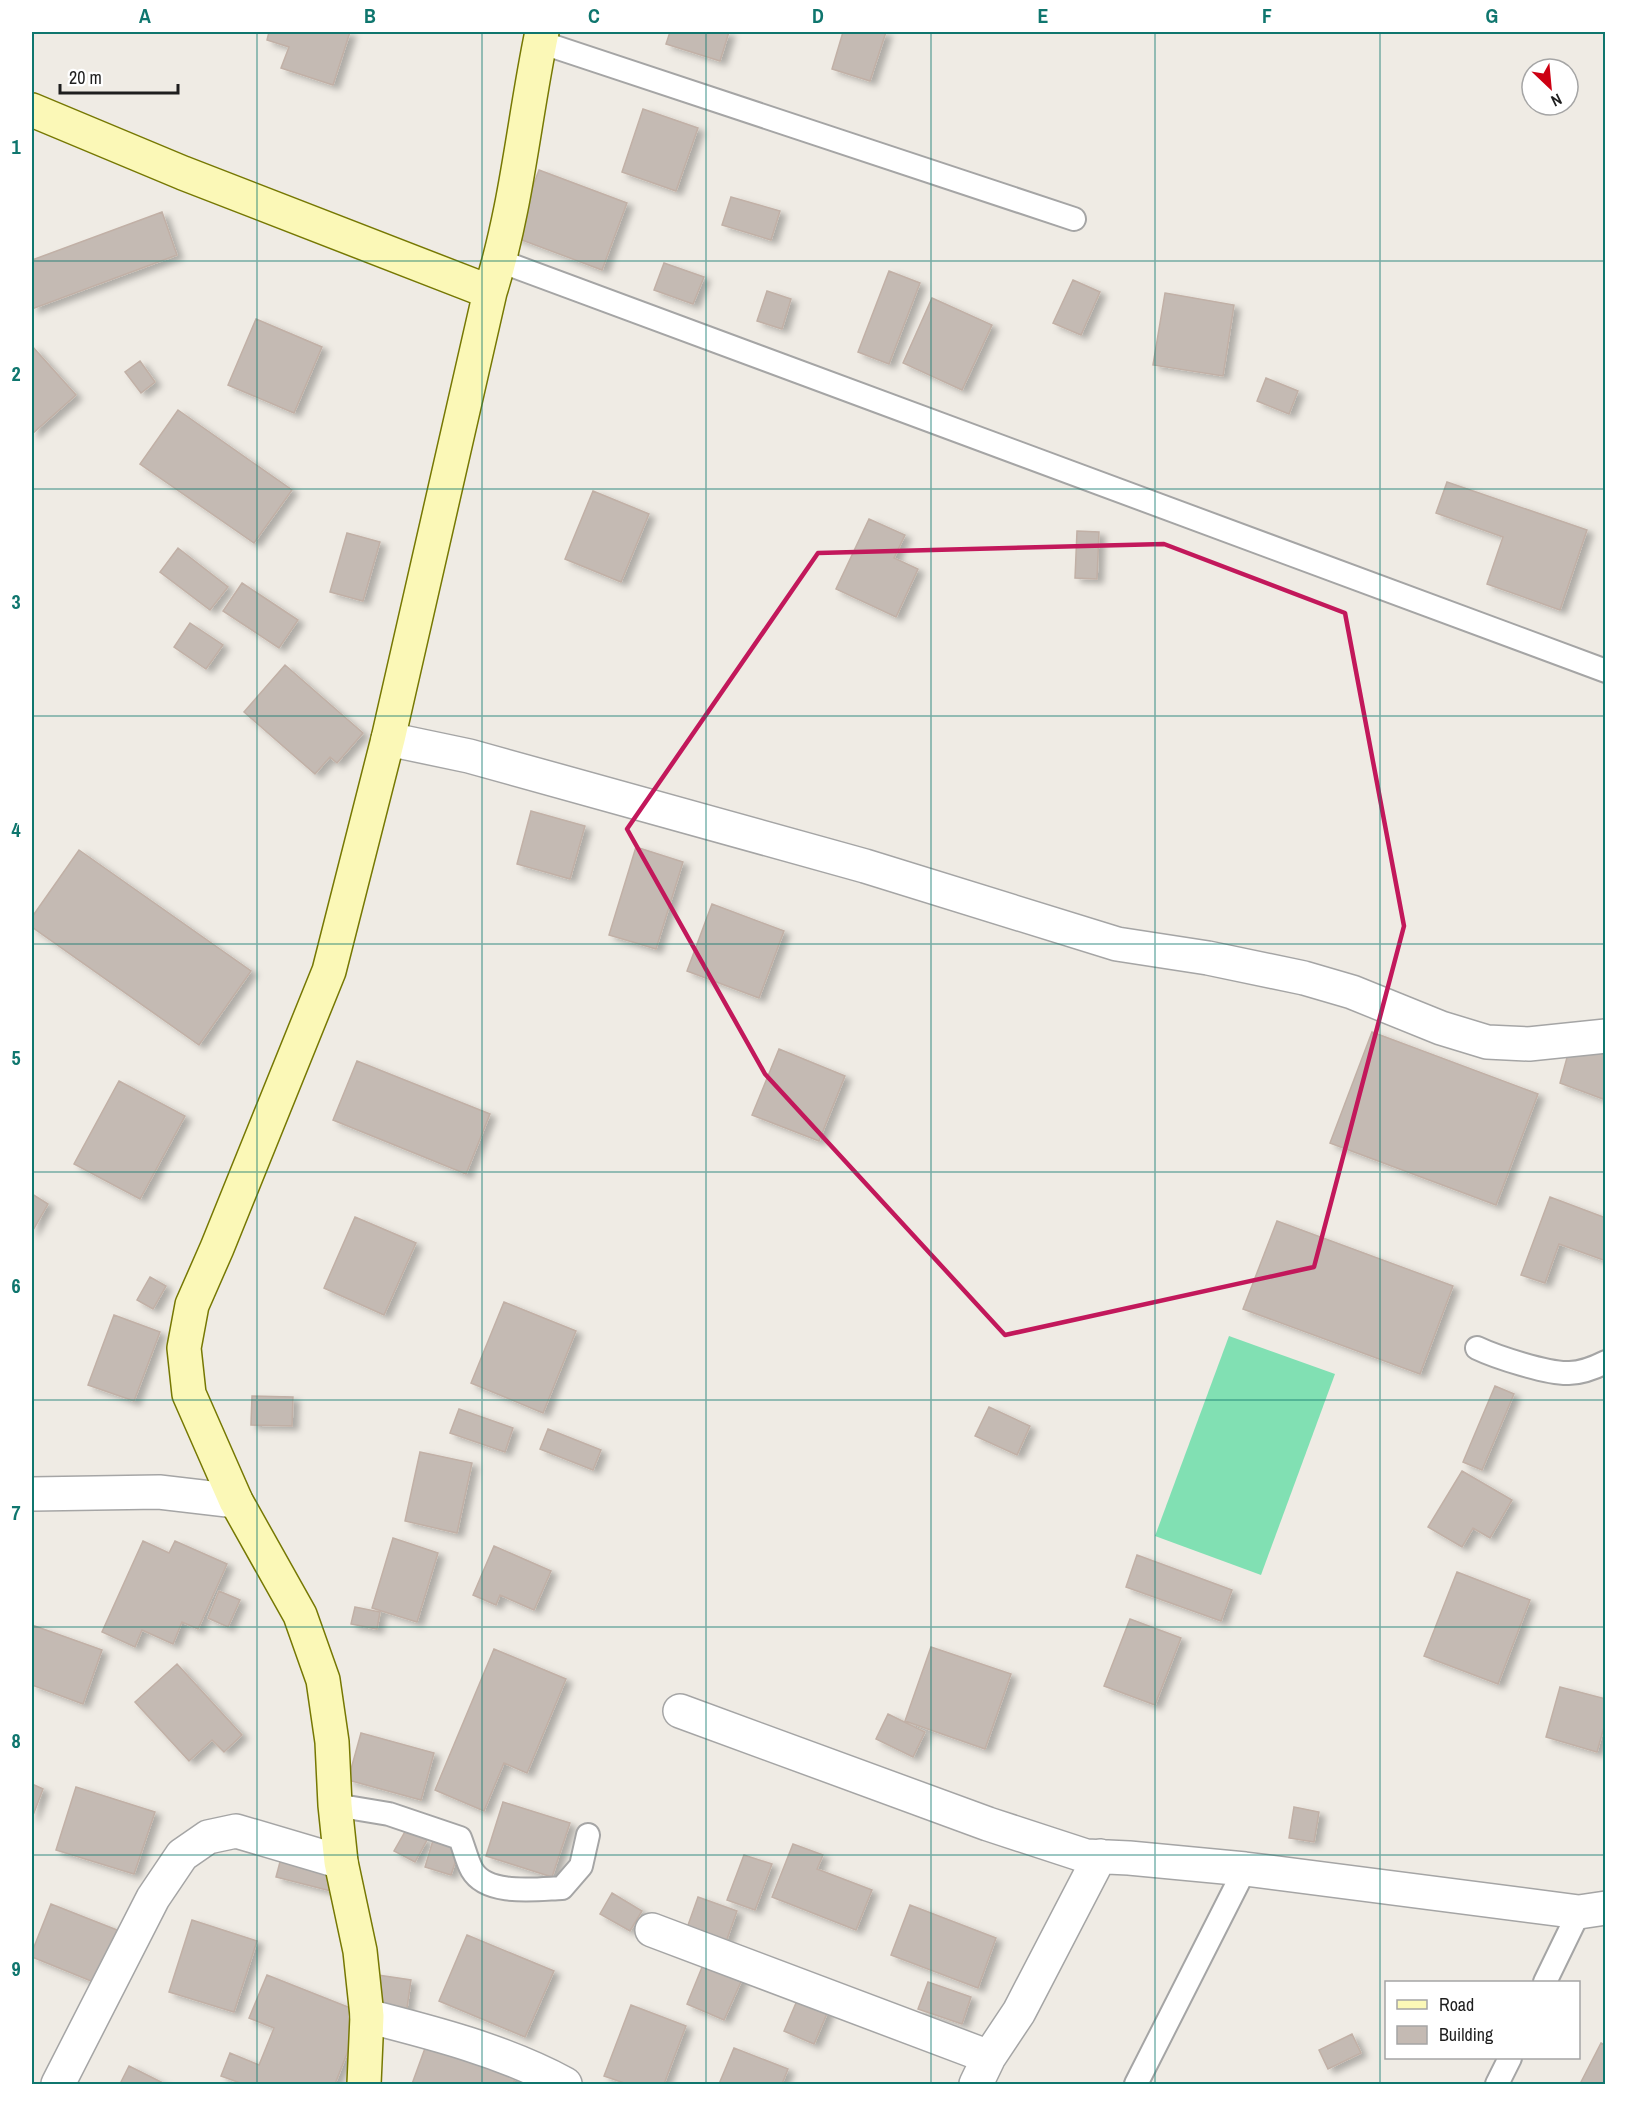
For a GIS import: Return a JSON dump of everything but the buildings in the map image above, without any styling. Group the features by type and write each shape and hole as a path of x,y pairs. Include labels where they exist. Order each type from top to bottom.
{"street":[{"path":"364,2085 367,2016 360,1951 341,1862 332,1742 323,1680 300,1615 236,1501 189,1394 184,1348 192,1305 329,971 388,740 490,292 500,261 541,37"},
{"path":"32,110 194,177 490,292"},
{"path":"388,740 469,756 865,866 1117,944 1198,956 1304,978 1352,992 1441,1028 1487,1042 1529,1044 1605,1036"},
{"path":"32,1494 159,1492 236,1501"},
{"path":"680,1711 988,1824 1086,1856 1245,1869 1592,1910"},
{"path":"58,2085 153,1898 182,1855 208,1837 236,1831 341,1862"},
{"path":"652,1930 983,2071 1019,2012 1100,1856"},
{"path":"367,2016 411,2027 479,2049 540,2071 565,2085"}],"lane":[{"path":"541,37 1074,219"},
{"path":"500,261 1605,671"},
{"path":"1477,1348 1492,1355 1536,1368 1569,1373 1605,1362"},
{"path":"335,1805 389,1814 460,1838 472,1871 489,1884 513,1891 561,1888 581,1866 588,1835"},
{"path":"1136,2085 1245,1869"},
{"path":"1546,1981 1592,1910"},
{"path":"1497,2085 1510,2059"}],"highlighted area":[{"path":"1164,544 1345,613 1404,926 1314,1267 1005,1335 765,1074 627,829 818,553"}],"green space":[{"path":"1229,1336 1335,1374 1261,1575 1155,1536"}]}
